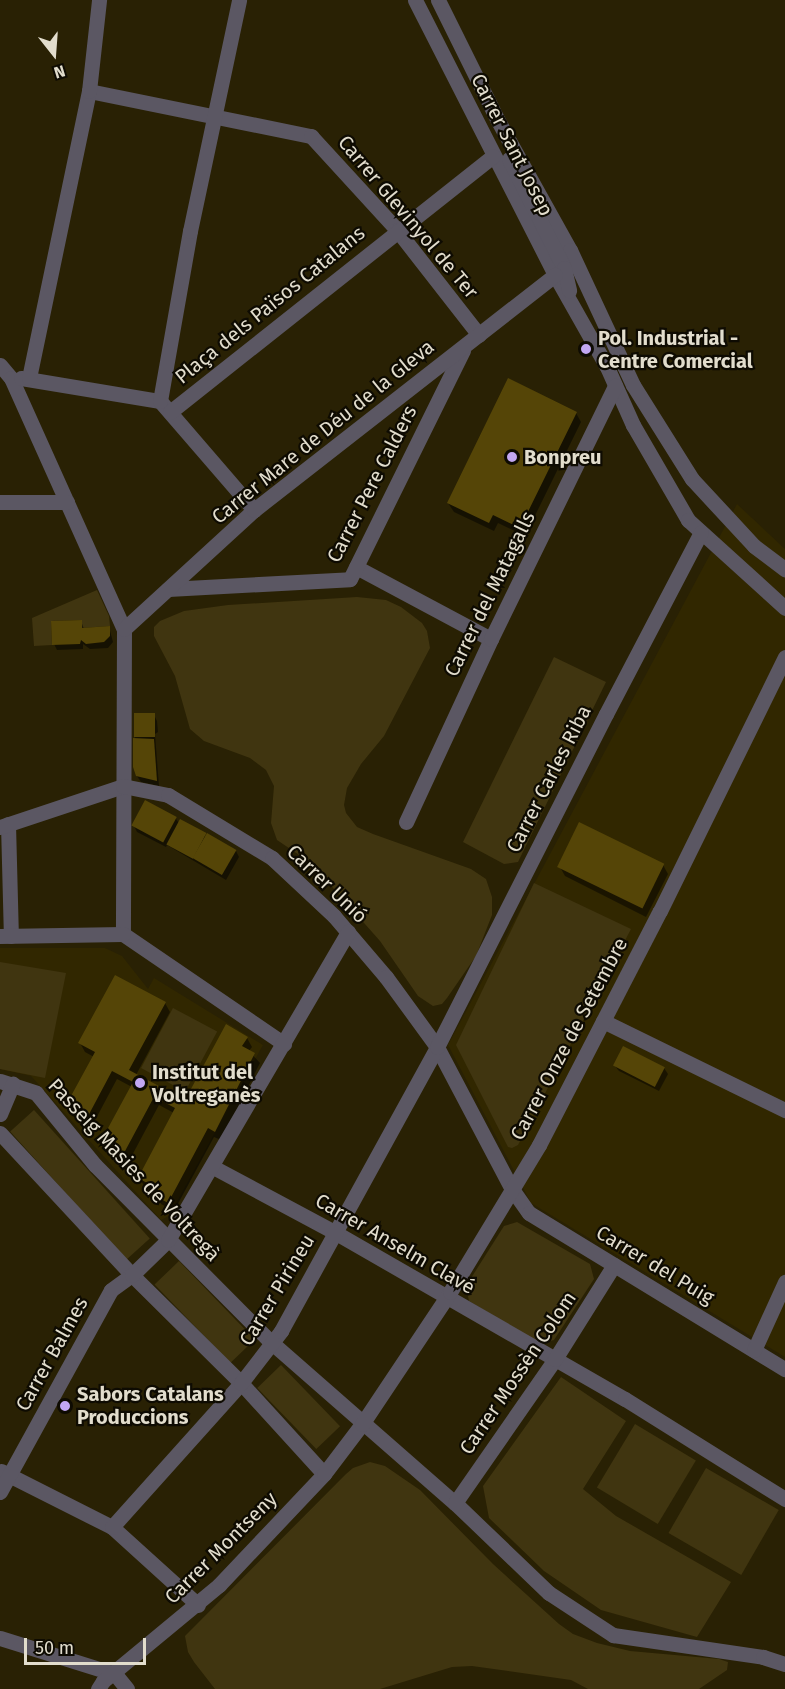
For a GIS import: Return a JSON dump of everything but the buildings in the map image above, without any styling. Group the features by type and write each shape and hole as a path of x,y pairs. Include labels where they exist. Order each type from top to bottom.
{"street":[{"path":"29,378 89,91 99,0"},
{"name":"Plaça dels Països Catalans","path":"165,407 190,231 239,0"},
{"name":"Carrer Sant Josep","path":"415,0 633,425 688,520 785,608"},
{"path":"438,0 497,119 570,250 633,385 692,479 754,546 785,569"},
{"name":"Carrer Glevinyol de Ter","path":"89,91 310,136 397,230 479,335"},
{"name":"Carrer Sant Josep","path":"497,119 500,141 564,268 574,309"},
{"name":"Plaça dels Països Catalans","path":"165,407 494,156"},
{"name":"Carrer Mare de Déu de la Gleva","path":"124,629 254,510 555,275"},
{"name":"Carrer Pere Calders","path":"168,589 350,579 466,345"},
{"path":"0,365 67,502 124,629 123,934"},
{"path":"5,378 29,378 165,407 254,510"},
{"name":"Carrer del Matagalls","path":"406,822 491,639 615,386"},
{"path":"0,502 67,502"},
{"name":"Carrer Carles Riba","path":"437,1047 701,532"},
{"path":"356,567 491,639"},
{"name":"Carrer Onze de Setembre","path":"362,1424 446,1297 539,1144 785,657"},
{"name":"Carrer Unió","path":"4,825 123,786 168,795 272,858 348,932 386,977 437,1047 512,1188"},
{"path":"4,825 5,936 123,934 284,1044"},
{"path":"132,1275 168,1240 213,1167 348,932"},
{"path":"603,1021 785,1110"},
{"name":"Carrer Pirineu","path":"112,1527 241,1383 272,1343 336,1233 437,1047"},
{"path":"0,1114 6,1082"},
{"name":"Passeig Masies de Voltregà","path":"6,1082 36,1093 95,1166 272,1343 455,1503 549,1593 613,1635 763,1657 785,1664"},
{"path":"0,1133 132,1275 241,1383 324,1474"},
{"name":"Carrer Anselm Clavé","path":"213,1167 336,1233 555,1359 785,1499"},
{"name":"Carrer del Puig","path":"512,1188 529,1213 785,1369"},
{"name":"Carrer Mossèn Colom","path":"455,1503 555,1359 614,1265"},
{"name":"Carrer Balmes","path":"0,1492 5,1473 111,1290 132,1275"},
{"path":"754,1350 785,1282"},
{"name":"Carrer Montseny","path":"98,1689 103,1681 115,1674 198,1605 324,1474 362,1424"},
{"path":"5,1473 112,1527 198,1605"},
{"path":"0,1638 115,1674 127,1689"}],"shaded area":[{"path":"737,504 785,549 785,1357 531,1203 448,1045"},
{"path":"97,590 109,616 110,626 82,628 81,620 51,621 52,645 34,646 32,618"},
{"path":"357,597 386,600 401,607 422,623 427,631 430,648 384,736 361,764 347,788 344,805 346,813 357,827 471,869 486,879 492,897 492,915 476,956 442,1004 433,1006 418,996 380,941 311,863 277,840 271,823 274,786 266,770 250,758 204,741 190,729 175,676 154,636 154,627 160,621 184,611 228,605"},
{"path":"554,657 606,682 518,862 504,864 463,842"},
{"path":"534,883 631,929 518,1145 512,1148 508,1147 456,1045"},
{"name":"Institut del Voltreganès","path":"0,948 105,948 122,956 148,989 154,978 263,1045 169,1216 161,1220 31,1076 0,1069"},
{"path":"0,962 66,973 45,1078 0,1069"},
{"path":"173,1008 217,1031 185,1092 141,1068"},
{"path":"34,1110 150,1239 126,1260 10,1131"},
{"path":"517,1222 590,1264 594,1279 554,1340 540,1344 469,1301 466,1286 504,1226"},
{"path":"179,1261 255,1339 230,1363 155,1285"},
{"path":"281,1365 340,1426 316,1449 257,1388"},
{"path":"561,1377 626,1421 583,1489 616,1516 731,1582 697,1637 601,1610 544,1571 489,1518 483,1486"},
{"path":"635,1424 696,1461 658,1524 597,1487"},
{"path":"370,1462 385,1466 420,1490 493,1564 573,1634 630,1651 719,1659 728,1662 727,1670 699,1689 588,1689 571,1680 472,1666 452,1667 380,1689 215,1689 188,1652 185,1636 346,1474 353,1468"},
{"path":"706,1468 779,1510 741,1575 668,1533"}],"place":[{"name":"Pol. Industrial - Centre Comercial","path":"586,349"},
{"name":"Bonpreu","path":"512,457"},
{"name":"Institut del Voltreganès","path":"140,1083"},
{"name":"Sabors Catalans Produccions","path":"65,1406"}]}
